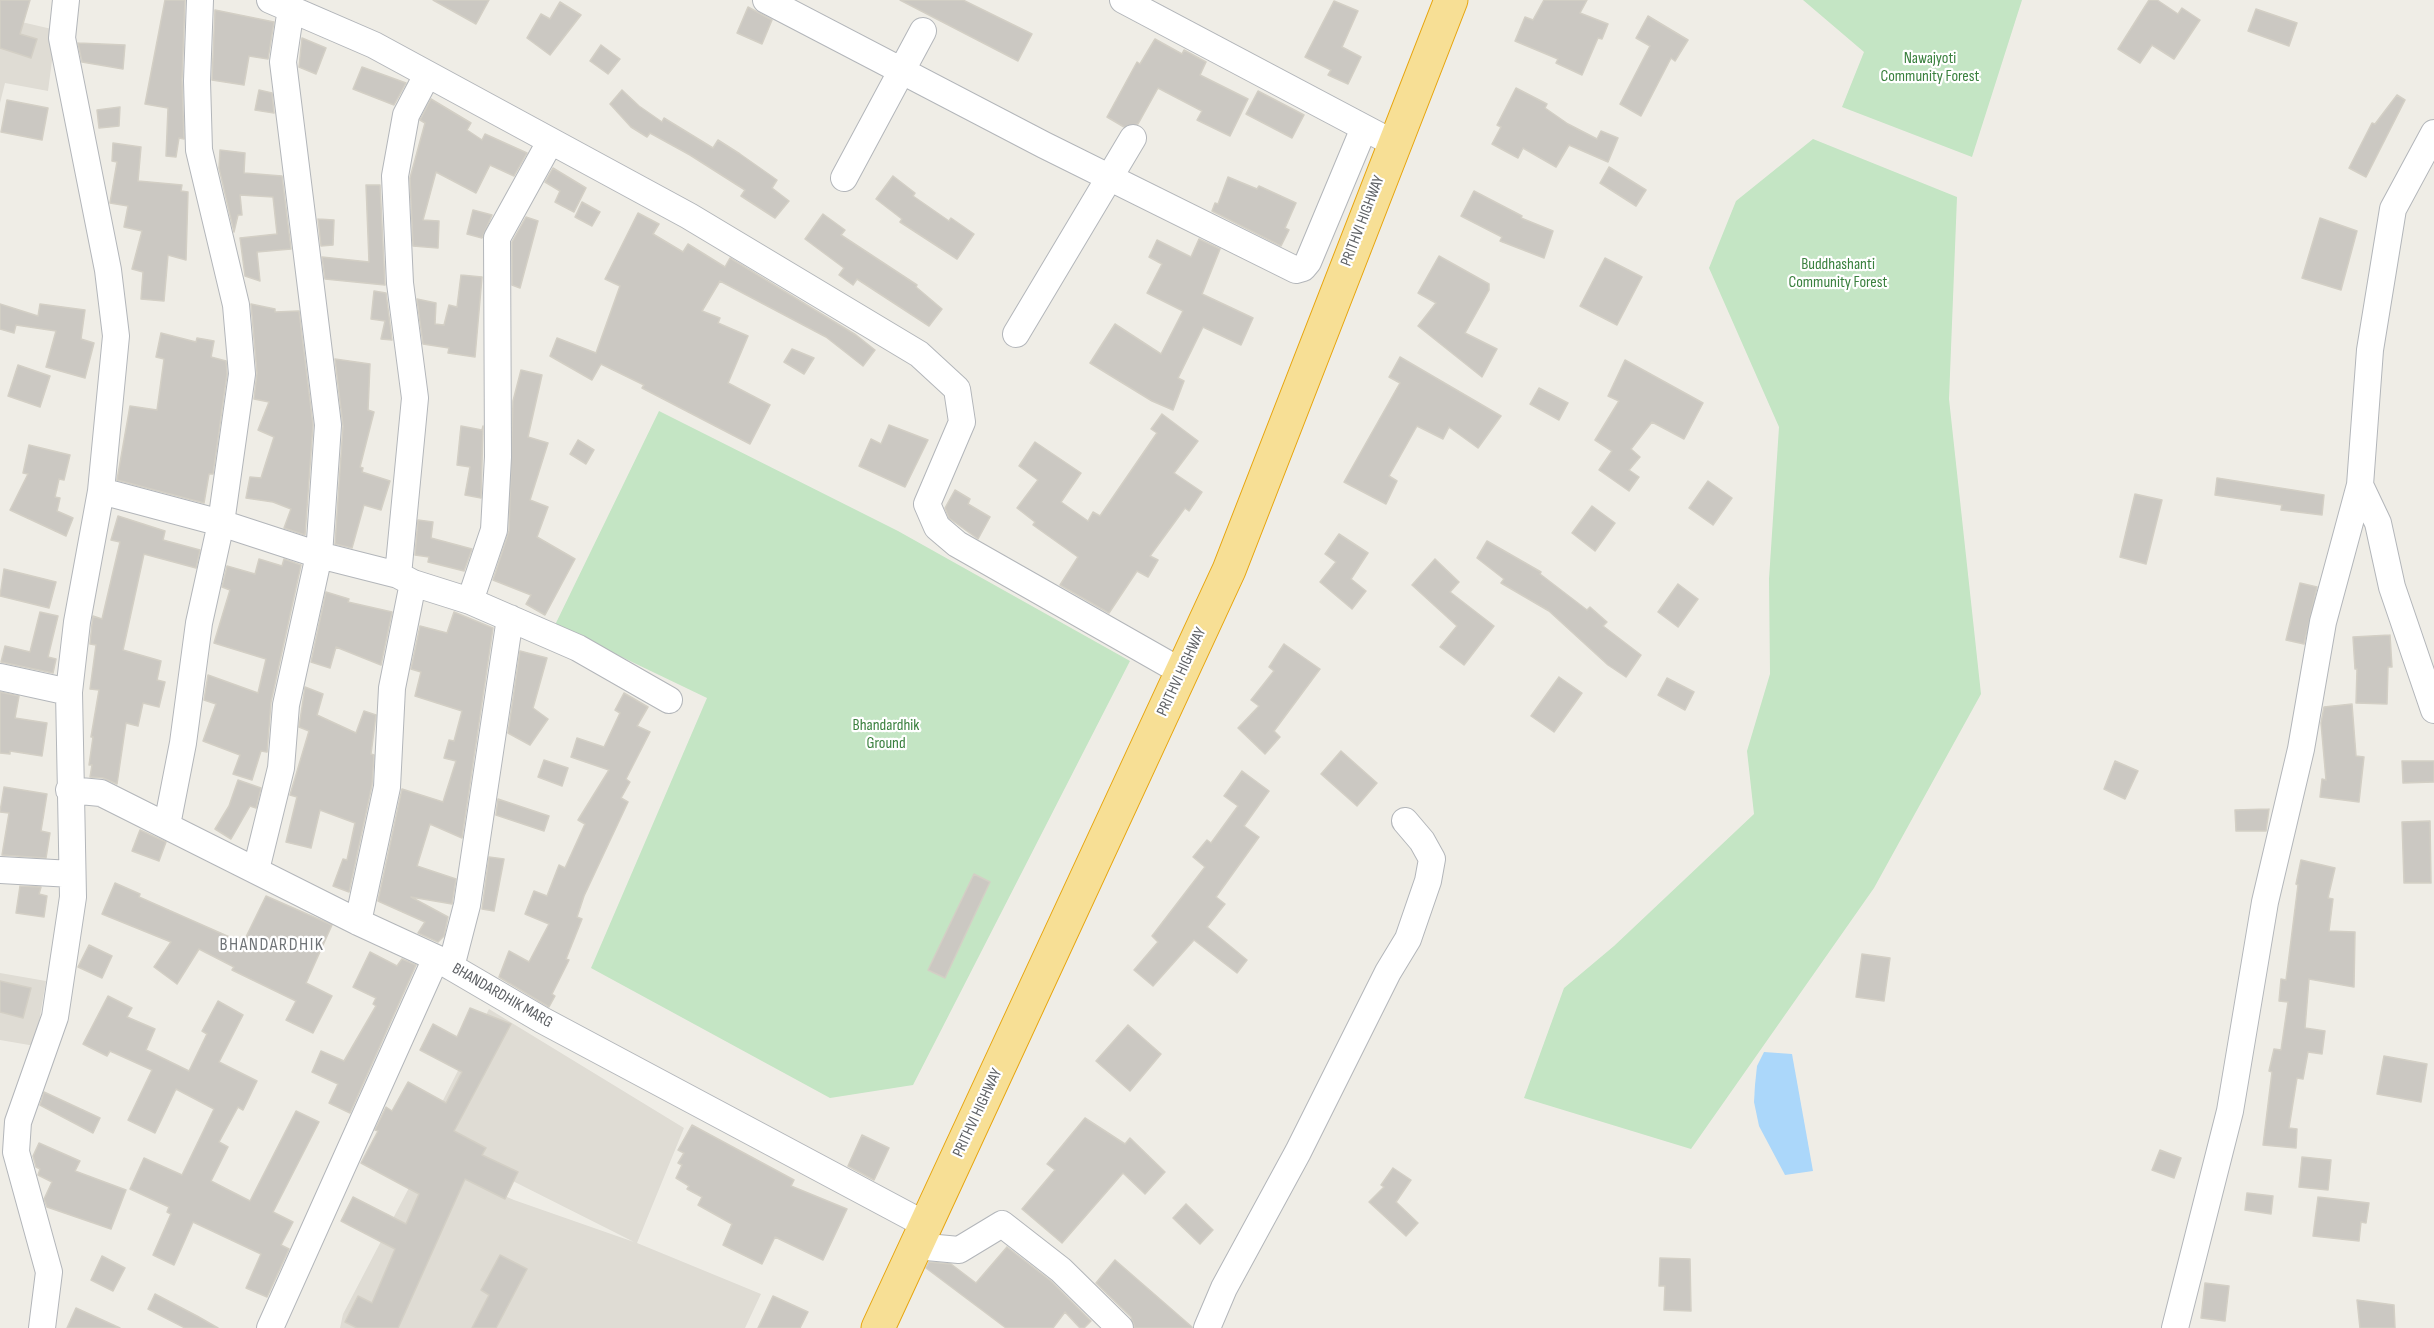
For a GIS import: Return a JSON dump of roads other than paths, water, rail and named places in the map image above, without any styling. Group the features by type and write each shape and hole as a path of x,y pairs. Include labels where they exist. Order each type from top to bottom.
{"highway":[{"name":"PRITHVI HIGHWAY","path":"878,1328 1229,570 1393,143 1451,0"}],"street":[{"path":"42,1328 49,1272 16,1152 18,1122 55,1017 73,897 69,790 69,692 77,622 101,491 116,336 108,270 62,38 66,0"},
{"path":"167,825 183,742 200,623 221,523 242,374 236,305 199,150 197,81 200,0"},
{"path":"766,0 901,72 1296,270 1303,268 1308,262 1364,128"},
{"path":"1123,0 1393,143"},
{"path":"256,870 281,768 286,705 319,555 328,425 283,62 280,4 374,45 689,216 919,354 957,388 962,422 927,504 937,527 957,544 1182,672"},
{"path":"844,178 923,31"},
{"path":"358,922 387,787 392,688 406,579 415,398 400,282 395,176 406,115 427,75"},
{"path":"2175,1328 2230,1111 2265,902 2301,749 2323,622 2360,485 2370,350 2393,209 2434,133"},
{"path":"1016,334 1133,138"},
{"path":"470,601 494,530 498,457 497,238 550,142"},
{"path":"2360,485 2378,523 2392,587 2434,710"},
{"path":"101,491 221,523 319,555 406,579 470,601 578,648 669,700"},
{"path":"270,1328 443,963 467,905 510,618"},
{"path":"0,677 69,692"},
{"name":"BHANDARDHIK MARG","path":"69,790 101,793 443,963 921,1236"},
{"path":"1207,1328 1224,1288 1298,1152 1373,1001 1408,939 1428,881 1432,859 1422,841 1405,821"},
{"path":"0,870 72,874"},
{"path":"921,1236 959,1250 1002,1224 1061,1270 1120,1328"}],"water":[{"path":"1764,1052 1792,1054 1813,1171 1785,1175 1759,1126 1754,1102 1755,1085 1757,1066"}],"district":[{"name":"BHANDARDHIK","path":"272,945"}],"park label":[{"name":"Nawajyoti Community Forest","path":"1930,68"},
{"name":"Buddhashanti Community Forest","path":"1838,274"},
{"name":"Bhandardhik Ground","path":"886,735"}]}
